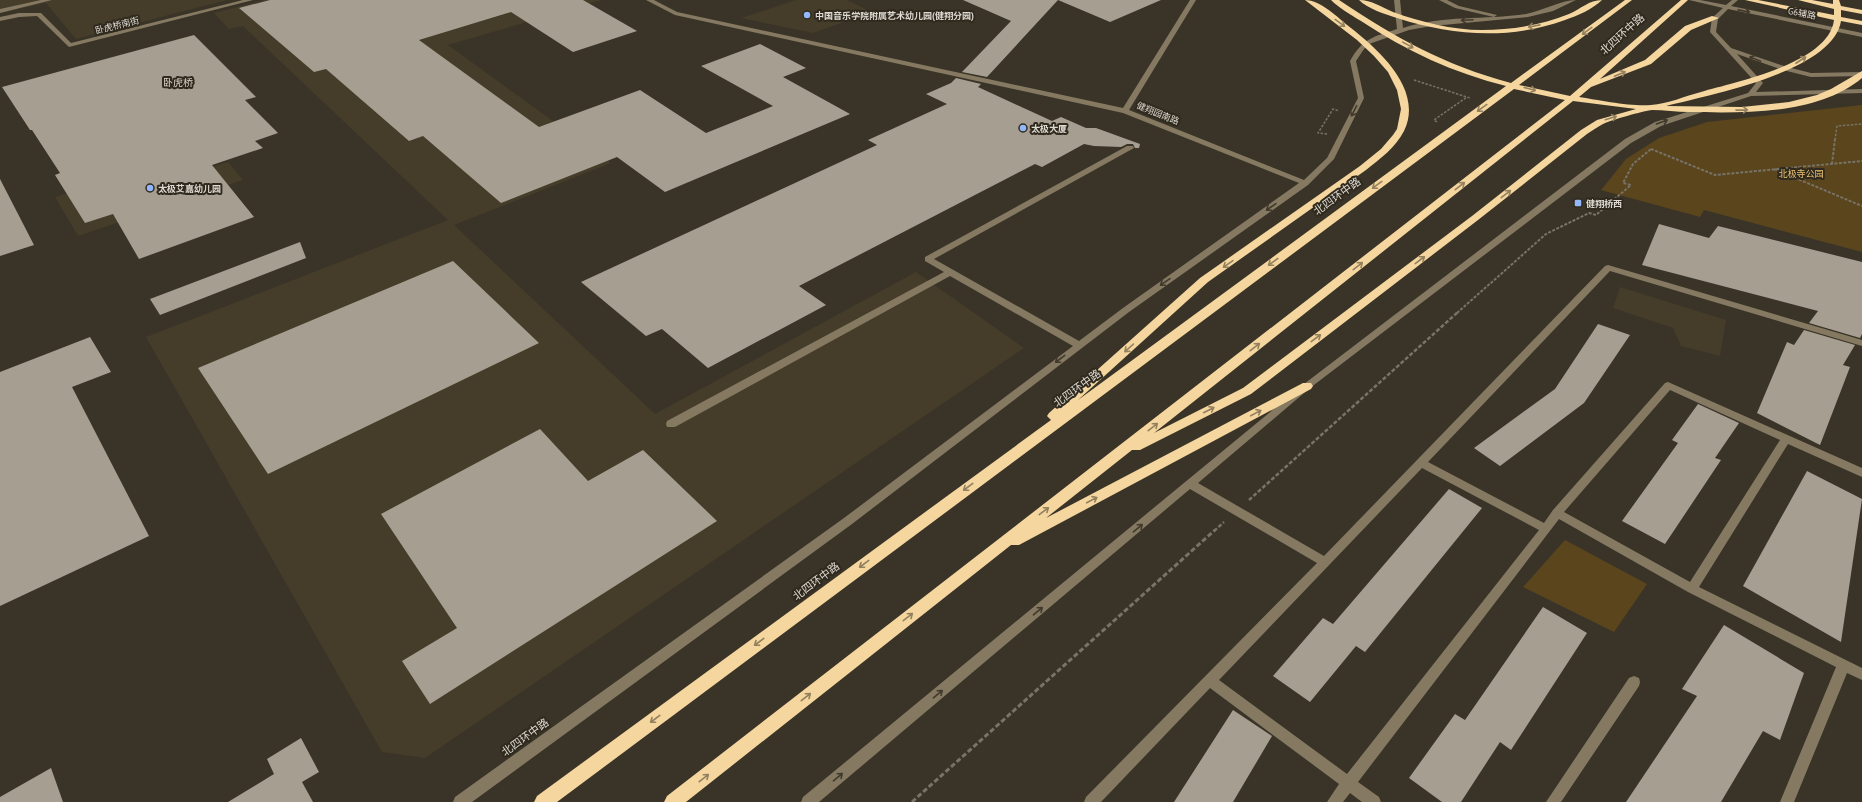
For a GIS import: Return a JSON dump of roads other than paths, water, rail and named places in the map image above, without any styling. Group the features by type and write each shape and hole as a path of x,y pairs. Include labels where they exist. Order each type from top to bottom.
{"highway":[{"path":"1000,463 1204,280 1363,168 1388,148 1401,129 1405,107 1401,87 1387,66 1374,51 1353,32 1308,0"},
{"path":"1334,0 1426,56 1456,67 1535,90 1629,106 1682,110 1753,110 1791,105 1821,97 1842,87 1862,74"},
{"path":"1362,0 1379,10 1410,20 1448,28 1483,31 1512,30 1563,20 1579,13 1599,0"},
{"name":"北四环中路","path":"543,802 1000,463 1629,0"},
{"name":"北四环中路","path":"673,802 983,558 1112,460 1584,89 1685,0"},
{"path":"1748,0 1862,23"},
{"path":"1801,0 1862,12"},
{"path":"1112,460 1247,391 1475,218 1584,132 1600,122 1771,75 1789,68 1804,59 1818,49 1837,27 1838,9 1836,0"},
{"path":"1584,89 1648,62 1688,28 1715,18"},
{"path":"983,558 1307,386"}],"street":[{"path":"0,11 49,0"},
{"name":"卧虎桥南街","path":"0,19 19,15 39,14 69,44 77,44 250,0"},
{"path":"650,0 675,13 1125,111"},
{"name":"健翔园南路","path":"1192,0 1125,111 1305,183"},
{"path":"1398,0 1400,30 1428,23 1536,15 1557,8 1573,0"},
{"path":"1442,0 1457,7 1511,18"},
{"name":"G6辅路","path":"1692,0 1862,34"},
{"path":"1735,0 1715,18 1713,32 1760,83 1750,94"},
{"name":"北四环中路","path":"460,802 848,521 1126,310 1305,183 1330,159 1361,98 1353,61 1365,43 1400,30"},
{"path":"1728,48 1758,61 1811,75 1862,74"},
{"path":"808,802 1307,386 1628,141 1658,124 1750,94 1862,91"},
{"path":"1079,345 928,259 1130,148"},
{"path":"1091,802 1608,268 1862,343"},
{"path":"671,424 950,272"},
{"path":"1334,802 1557,513 1668,385 1862,473"},
{"path":"1692,589 1786,438"},
{"path":"1421,462 1546,529"},
{"path":"1190,484 1325,562"},
{"path":"1557,513 1692,589 1862,674"},
{"path":"1787,802 1844,664"},
{"path":"1209,680 1374,802"},
{"path":"1553,802 1634,682"}],"place":[{"name":"中国音乐学院附属艺术幼儿园(健翔分园)","path":"807,15"},
{"name":"太极大厦","path":"1023,128"},
{"name":"太极艾嘉幼儿园","path":"150,188"},
{"name":"健翔桥西","path":"1578,203"}],"district":[{"name":"卧虎桥","path":"178,82"}],"park label":[{"name":"北极寺公园","path":"1801,173"}]}
